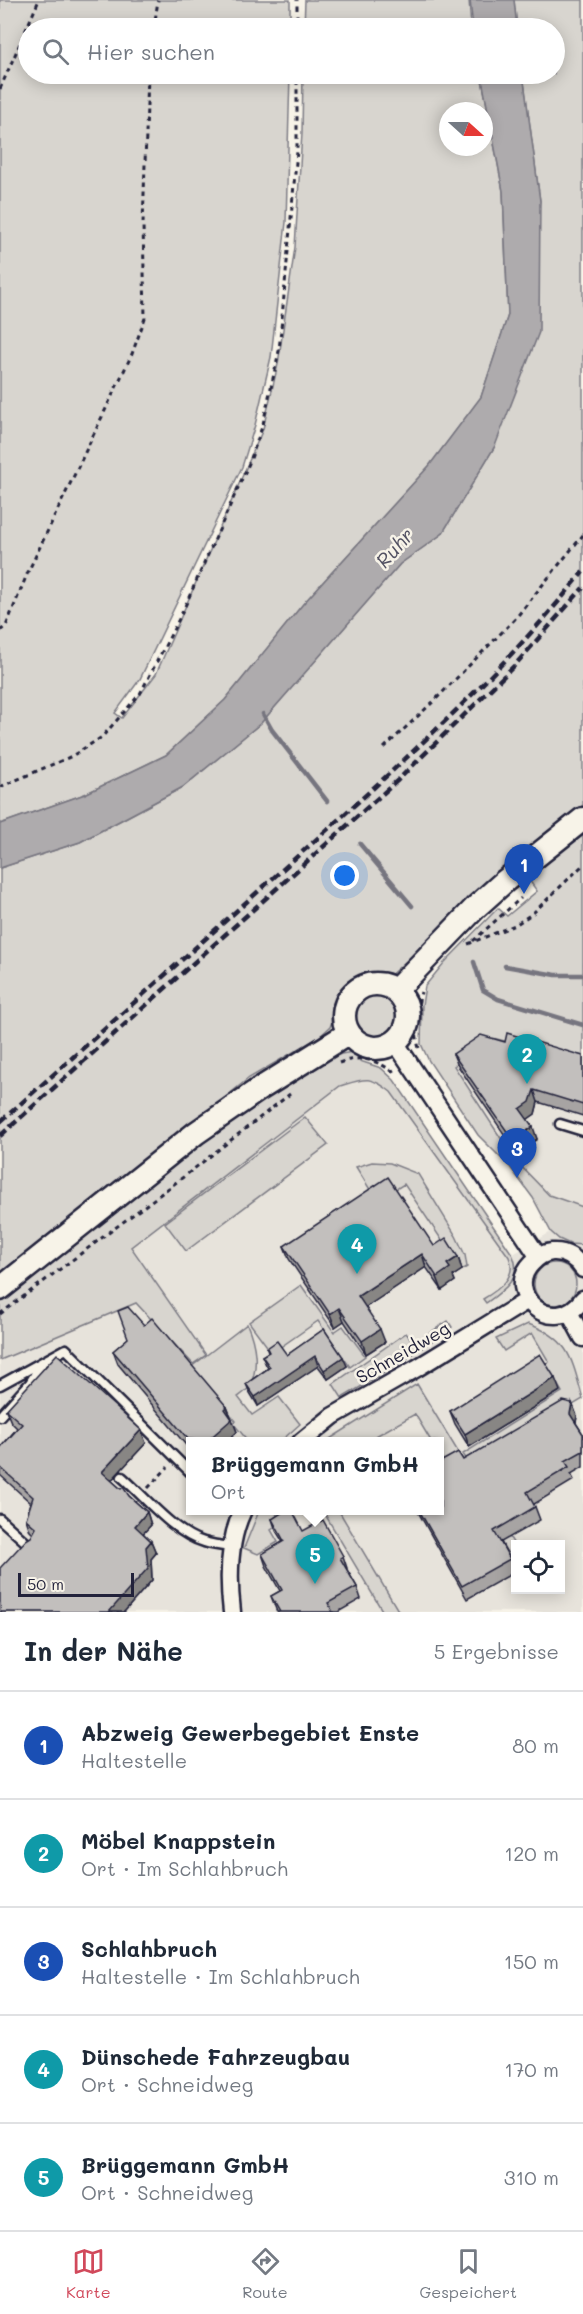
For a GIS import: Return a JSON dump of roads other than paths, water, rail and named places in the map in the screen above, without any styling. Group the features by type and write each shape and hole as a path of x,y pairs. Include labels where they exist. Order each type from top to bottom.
{"main road":[{"path":"396,990 505,880 583,819"},
{"path":"379,983 396,990 404,999 408,1011 408,1023 403,1034 401,1052 386,1047 365,1046 356,1041 349,1033 344,1014 346,1005 356,990 379,983"},
{"path":"0,1289 204,1127 258,1089 349,1033"}],"street":[{"path":"401,1052 538,1257"},
{"path":"583,1269 571,1256 562,1252 552,1252 538,1257 525,1274 524,1292 534,1308 551,1316 570,1312 583,1299"},
{"name":"Schneidweg","path":"307,1437 333,1416 528,1300"},
{"path":"570,1312 583,1338"},
{"path":"232,1612 229,1588 233,1547 241,1515"}],"lane":[{"path":"560,1124 583,1131"},
{"path":"0,1385 66,1349 186,1468"},
{"path":"0,1416 30,1383 43,1361"},
{"path":"122,1477 179,1529 194,1538 212,1544 233,1547"},
{"path":"0,1519 30,1546"}],"water":[{"path":"470,0 514,0 516,18 472,18"},
{"name":"Ruhr","path":"483,84 524,84 540,201 539,332 495,446 442,534 400,564 261,723 183,787 80,842 0,868 0,824 85,794 166,755 225,700 303,604 429,466 481,397 508,315 503,191 493,138 493,102 486,102"}],"waterway":[{"path":"263,714 272,730 327,801"},
{"path":"360,844 412,906"},
{"path":"474,962 483,990 498,999 583,1025"},
{"path":"505,966 556,975 583,975"}],"railway":[{"path":"0,1122 406,758 480,687 583,572"},
{"path":"0,1136 398,780 515,665 583,588"}],"place":[{"name":"Abzweig Gewerbegebiet Enste","path":"524,894"},
{"name":"Möbel Knappstein","path":"527,1084"},
{"name":"Schlahbruch","path":"517,1178"},
{"name":"Dünschede Fahrzeugbau","path":"357,1274"},
{"name":"Brüggemann GmbH","path":"315,1584"}]}
